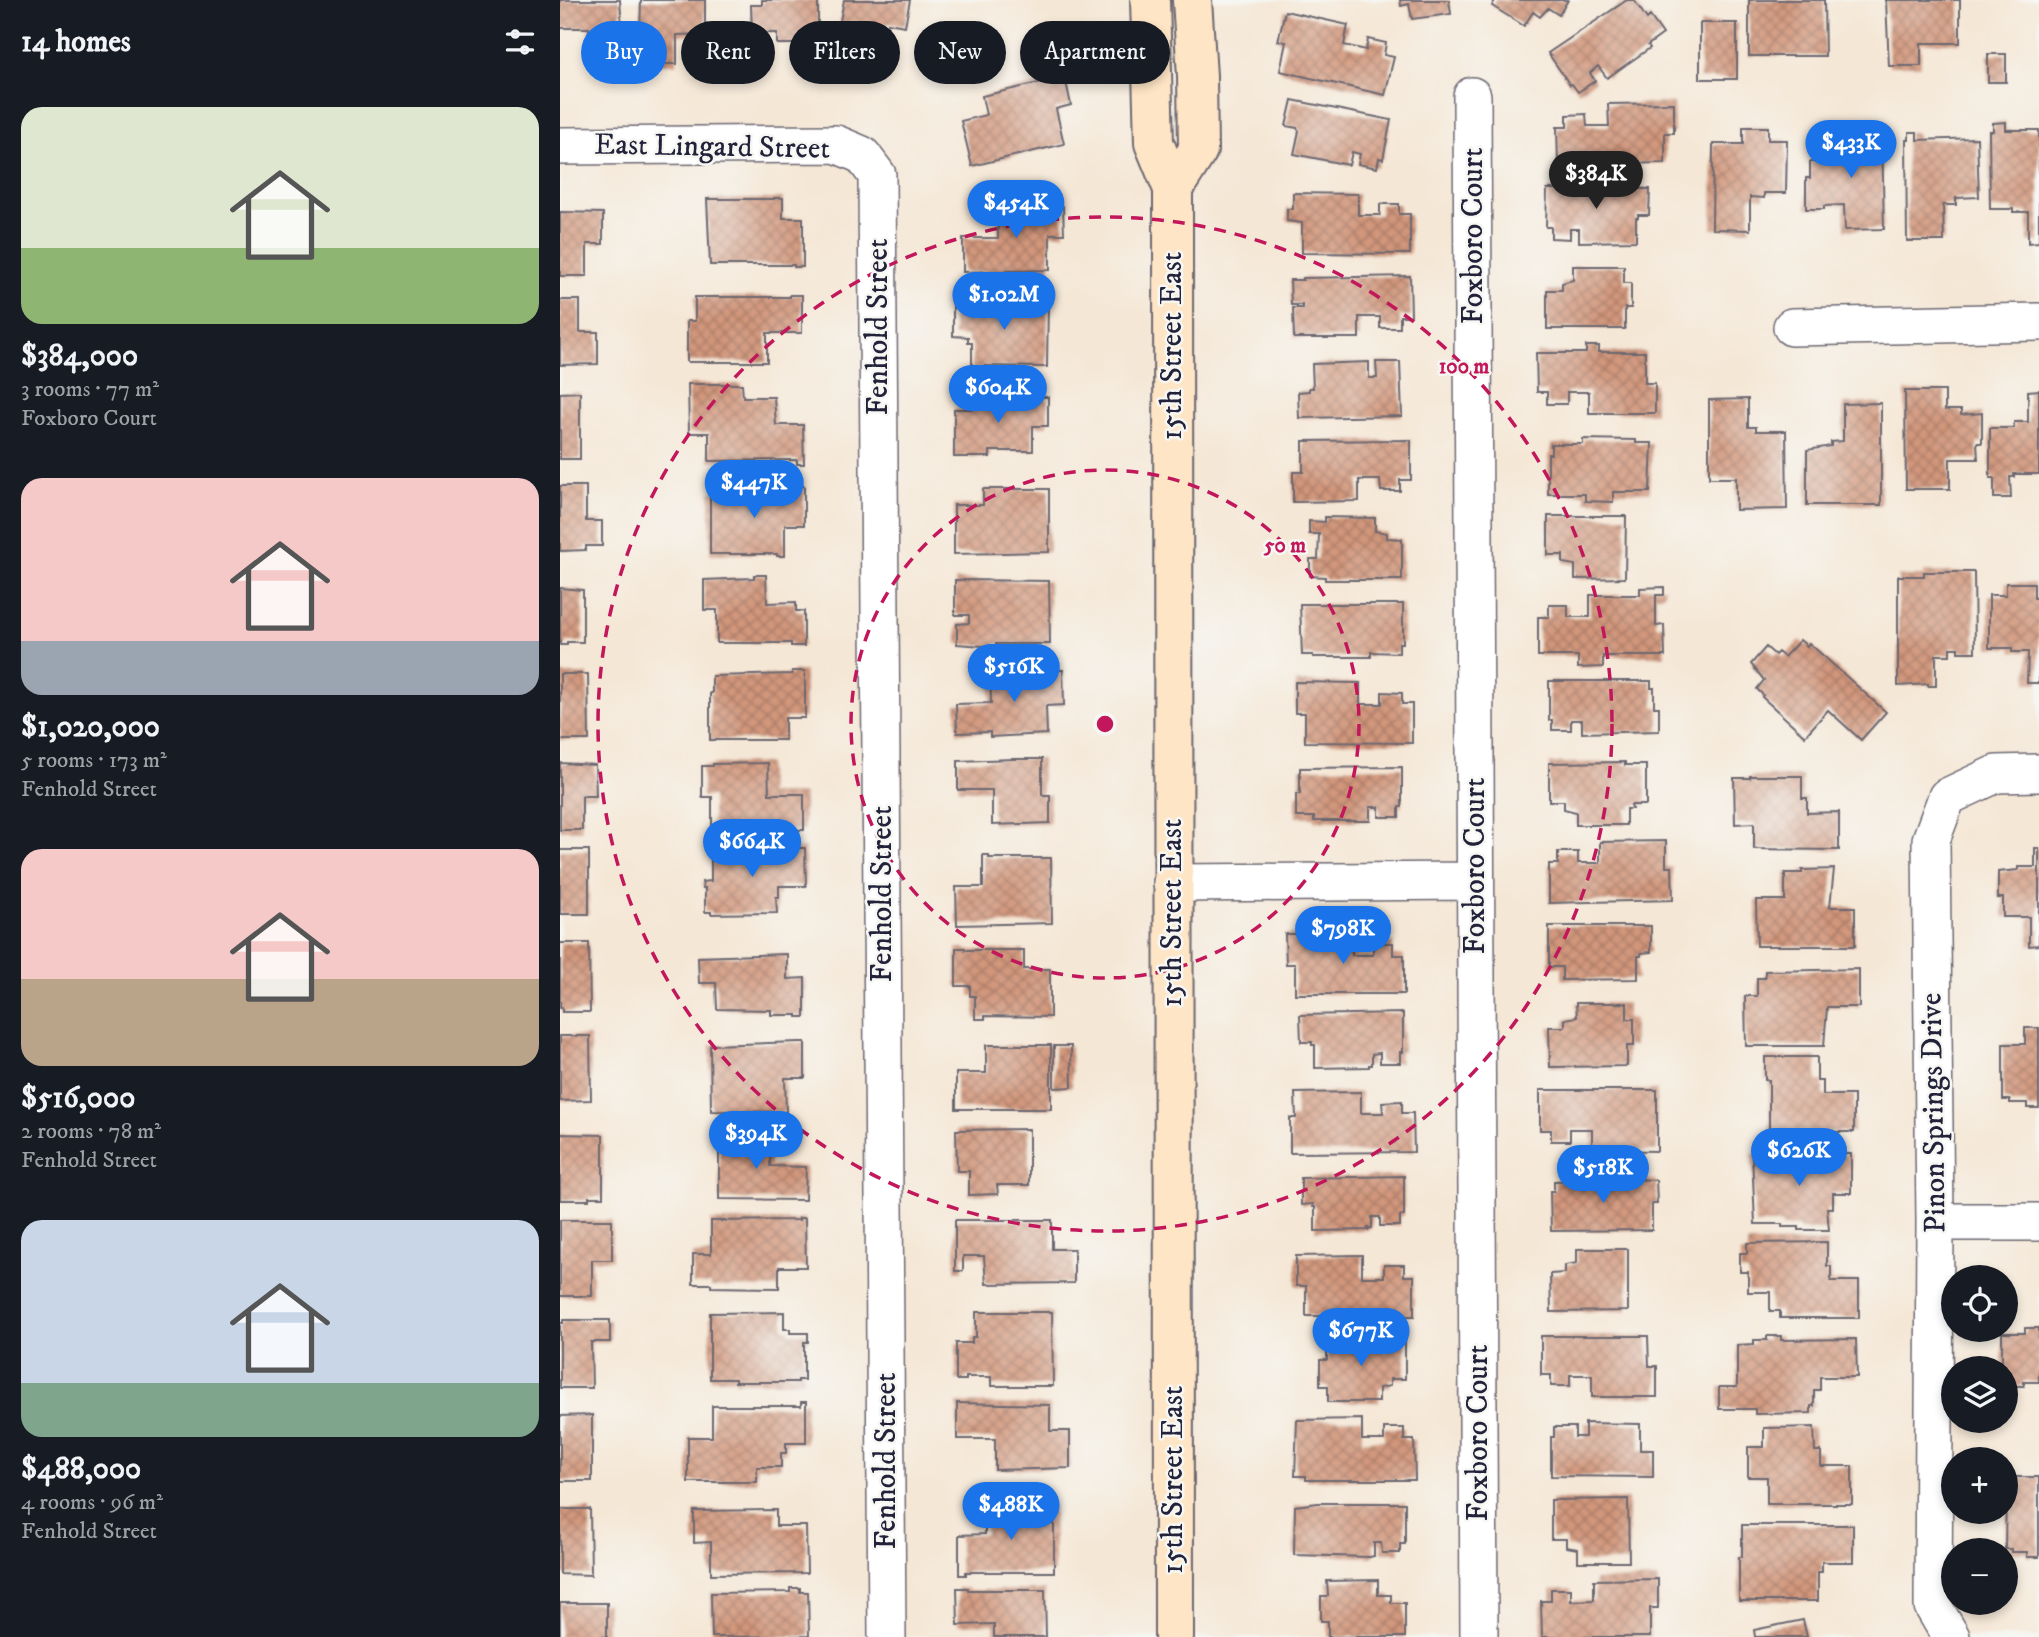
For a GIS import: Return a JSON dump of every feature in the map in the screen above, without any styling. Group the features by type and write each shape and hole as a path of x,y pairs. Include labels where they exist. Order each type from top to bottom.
{"street":[{"name":"15th Street East","path":"1150,0 1154,143 1173,189 1174,1637"},
{"path":"1173,189 1198,150 1192,0"},
{"name":"Foxboro Court","path":"1472,96 1479,1637"},
{"name":"East Lingard Street","path":"560,146 836,144 862,155"},
{"name":"Fenhold Street","path":"862,155 877,175 887,1637"},
{"path":"1792,327 2039,322"},
{"name":"Pinon Springs Drive","path":"1951,1637 1933,1606 1935,1222 1931,840 1947,797 1996,774 2039,773"},
{"path":"1172,883 1475,881"},
{"path":"1935,1222 2039,1222"}],"building":[{"path":"560,0 620,0 622,21 581,21 581,28 560,28"},
{"path":"641,0 705,0 705,21 681,21 681,35 677,35 677,64 667,64 667,21 640,21"},
{"path":"762,0 818,0 818,21 789,21 789,44 777,44 775,21 752,21 751,5 762,5"},
{"path":"844,0 910,0 905,26 900,25 900,21 840,21"},
{"path":"1400,0 1449,0 1451,14 1412,19 1409,4 1401,6"},
{"path":"1495,0 1568,0 1559,15 1548,8 1540,17 1533,12 1524,26 1492,6"},
{"path":"1627,0 1634,0 1647,19 1650,16 1663,34 1648,45 1650,48 1607,78 1598,66 1590,73 1595,81 1578,92 1548,53"},
{"path":"1749,0 1824,0 1825,56 1749,56"},
{"path":"1886,0 1960,0 1960,43 1921,43 1921,66 1889,66"},
{"path":"1285,11 1348,25 1344,45 1366,50 1368,39 1386,43 1384,55 1394,57 1385,95 1280,71 1286,42 1278,41"},
{"path":"1700,23 1737,23 1737,79 1700,79"},
{"path":"1988,54 2006,54 2006,82 1988,82"},
{"path":"1034,84 1066,84 1071,105 1056,109 1064,144 972,166 961,121 986,115 982,96"},
{"path":"1292,100 1391,120 1383,159 1379,158 1377,168 1358,164 1360,154 1352,152 1349,165 1294,154 1299,131 1286,126"},
{"path":"1674,103 1674,133 1665,133 1665,163 1558,165 1557,127 1567,127 1567,115 1586,114 1587,126 1609,126 1608,104"},
{"path":"2006,122 2006,130 2039,130 2039,242 2028,243 2028,212 1990,209 1989,131 1993,131 1993,123"},
{"path":"1743,127 1768,127 1768,140 1787,140 1786,193 1764,193 1764,198 1750,197 1750,230 1712,229 1713,144 1743,144"},
{"path":"1836,131 1882,131 1884,229 1845,230 1844,205 1806,209 1806,178 1810,178 1810,162 1836,161"},
{"path":"1909,132 1917,132 1917,140 1977,138 1979,197 1956,198 1956,205 1943,205 1944,241 1907,241 1906,140 1909,140"},
{"path":"1566,179 1610,179 1610,188 1650,189 1649,215 1638,215 1636,218 1636,241 1579,242 1579,229 1570,229 1570,239 1551,238 1551,227 1546,227 1547,189 1565,189"},
{"path":"1293,193 1358,194 1358,215 1380,215 1380,204 1399,204 1399,214 1410,214 1410,254 1302,253 1302,223 1287,221 1287,209 1293,209"},
{"path":"783,198 783,218 803,218 803,267 710,265 707,199"},
{"path":"1049,204 1049,207 1063,206 1064,234 1050,234 1050,270 963,272 963,238 998,238 998,205"},
{"path":"560,212 603,213 603,244 587,244 587,276 560,276"},
{"path":"1573,266 1624,266 1624,283 1631,283 1631,308 1625,308 1625,329 1547,329 1547,290 1562,290 1562,283 1573,280"},
{"path":"1410,276 1411,316 1400,316 1400,328 1380,328 1380,317 1359,317 1359,338 1294,338 1293,308 1302,308 1302,305 1291,305 1290,280"},
{"path":"802,295 802,333 767,333 767,362 687,362 687,321 695,321 695,297"},
{"path":"560,300 580,300 580,332 598,332 598,364 560,365"},
{"path":"953,301 1048,302 1047,367 984,366 984,369 972,369 972,343 968,343 968,337 953,336"},
{"path":"1586,346 1599,346 1599,352 1645,352 1645,383 1655,383 1655,413 1589,413 1589,392 1567,392 1567,404 1547,404 1547,392 1537,392 1536,353 1586,353"},
{"path":"1369,362 1369,378 1377,378 1376,362 1400,362 1402,416 1299,418 1298,392 1313,388 1312,364"},
{"path":"688,384 742,384 743,397 774,397 776,425 803,425 804,464 797,464 797,460 709,461 709,433 689,433"},
{"path":"2039,390 2039,474 2014,474 2014,477 2010,477 2011,498 1994,498 1994,478 1990,478 1990,428 2014,428 2014,422 2028,422 2028,391"},
{"path":"1905,391 1945,391 1945,410 1961,410 1961,415 1982,413 1982,443 1977,443 1978,459 1950,459 1950,489 1906,489"},
{"path":"580,392 580,459 560,459 560,393"},
{"path":"972,396 1048,397 1048,426 1033,426 1033,451 990,451 990,457 954,457 954,409 972,409"},
{"path":"1748,399 1748,427 1756,427 1756,431 1786,431 1787,509 1736,510 1736,478 1709,478 1709,400"},
{"path":"1881,403 1881,505 1807,505 1807,450 1843,441 1843,404"},
{"path":"1583,439 1652,443 1650,492 1613,492 1613,502 1585,501 1585,494 1548,494 1548,454 1551,454 1551,444 1583,444"},
{"path":"1411,440 1411,480 1400,480 1400,491 1381,491 1380,480 1359,480 1359,501 1293,502 1293,472 1303,472 1303,441"},
{"path":"560,486 586,486 586,521 602,521 602,546 560,551"},
{"path":"795,486 804,486 804,525 785,525 785,556 710,554 710,491 795,489"},
{"path":"983,489 1049,489 1049,552 954,554 954,505 983,505"},
{"path":"1548,516 1626,516 1625,578 1575,579 1575,565 1563,563 1563,555 1548,555"},
{"path":"1325,517 1375,518 1375,531 1387,533 1387,538 1402,539 1402,580 1325,580 1325,577 1310,576 1310,559 1318,559 1319,534 1309,534 1309,521 1325,522"},
{"path":"1924,572 1974,572 1975,652 1958,652 1958,648 1950,648 1950,655 1936,655 1936,686 1898,686 1898,576 1924,576"},
{"path":"754,575 766,575 767,603 796,602 796,611 804,611 804,646 791,646 791,643 717,643 717,610 704,610 704,580 754,578"},
{"path":"955,580 1049,581 1050,644 996,644 996,647 957,644 957,624 969,623 969,615 955,615"},
{"path":"2006,583 2034,583 2034,598 2039,598 2039,683 2027,683 2028,652 2012,652 2012,648 1989,648 1989,595 2006,595"},
{"path":"1664,587 1664,595 1656,595 1656,626 1664,625 1665,656 1603,656 1603,667 1578,668 1578,656 1538,656 1538,617 1549,617 1549,605 1568,605 1568,617 1590,617 1590,595 1640,595 1640,588"},
{"path":"560,588 583,590 583,642 560,645"},
{"path":"1300,604 1403,604 1403,643 1399,643 1399,653 1371,652 1371,657 1302,655"},
{"path":"1800,640 1807,646 1809,643 1886,712 1861,740 1828,710 1805,736 1762,697 1757,689 1764,680 1751,664 1766,647 1775,655 1778,652 1784,657"},
{"path":"990,667 1003,667 1003,670 1063,670 1064,705 1046,706 1047,734 990,737 990,732 957,733 956,704 991,703"},
{"path":"792,671 805,671 805,718 785,718 785,740 710,740 712,676 792,674"},
{"path":"560,674 588,674 589,740 560,740"},
{"path":"1549,681 1651,681 1651,688 1654,688 1654,707 1659,707 1659,731 1582,733 1582,720 1571,720 1571,730 1552,730 1552,720 1549,720"},
{"path":"1295,682 1360,683 1360,704 1382,704 1382,692 1402,693 1402,704 1412,704 1412,743 1305,742 1305,713 1295,713"},
{"path":"1042,759 1042,795 1050,795 1050,823 992,825 992,790 958,790 958,761"},
{"path":"1625,762 1625,765 1646,765 1646,805 1631,805 1632,809 1626,809 1626,825 1576,825 1576,812 1564,809 1564,801 1549,801 1549,763"},
{"path":"560,763 595,765 596,796 582,796 582,830 560,830"},
{"path":"768,763 769,794 804,794 804,830 712,828 712,797 702,797 702,766"},
{"path":"1402,767 1402,807 1399,807 1399,817 1379,817 1379,807 1370,807 1370,821 1314,821 1314,817 1296,817 1296,794 1300,794 1300,768"},
{"path":"1802,776 1802,798 1807,798 1807,813 1839,812 1839,850 1754,849 1754,823 1735,824 1734,778"},
{"path":"1666,841 1666,867 1672,867 1673,900 1549,903 1549,864 1558,864 1558,852 1578,852 1578,863 1600,863 1600,842"},
{"path":"805,848 806,886 779,886 779,897 776,897 777,913 705,912 705,888 702,882 711,881 711,850"},
{"path":"2035,848 2039,848 2039,945 2029,946 2029,917 2003,917 2003,898 1998,898 1998,872 2018,870 2018,867 2035,867"},
{"path":"560,850 589,850 589,914 560,914"},
{"path":"983,855 989,855 989,858 1051,858 1052,923 957,925 956,887 983,887"},
{"path":"1834,869 1830,907 1855,907 1855,946 1757,946 1756,900 1785,900 1785,873"},
{"path":"1549,926 1651,926 1651,952 1638,956 1638,979 1562,980 1562,967 1549,967"},
{"path":"1285,934 1352,934 1352,955 1373,955 1373,943 1393,943 1393,955 1404,955 1404,994 1295,994 1295,964 1286,964"},
{"path":"560,943 589,943 590,1012 562,1012 560,1008"},
{"path":"956,948 1024,950 1024,969 1050,969 1050,1017 985,1016 985,1019 975,1019 975,996 970,996 970,986 956,986"},
{"path":"787,954 787,979 805,978 805,1017 771,1015 771,1010 717,1009 716,983 699,983 698,957"},
{"path":"1859,969 1859,1007 1827,1007 1824,1046 1746,1046 1745,996 1757,996 1757,978 1765,978 1765,971"},
{"path":"1576,1003 1627,1003 1627,1019 1634,1019 1634,1046 1627,1046 1627,1066 1550,1067 1549,1027 1565,1027 1565,1019 1577,1017"},
{"path":"1403,1013 1403,1052 1400,1052 1400,1063 1380,1063 1380,1053 1372,1054 1372,1065 1369,1067 1315,1068 1315,1045 1312,1045 1312,1042 1301,1042 1300,1015"},
{"path":"2025,1028 2039,1028 2039,1108 2027,1108 2027,1103 2010,1103 2010,1100 2003,1100 2003,1044 2025,1044"},
{"path":"560,1036 590,1036 591,1100 560,1101"},
{"path":"805,1042 805,1078 785,1078 786,1112 711,1111 710,1045"},
{"path":"986,1045 1051,1045 1051,1109 956,1109 956,1073 986,1073"},
{"path":"1054,1046 1071,1046 1072,1087 1054,1088"},
{"path":"1765,1057 1817,1057 1817,1081 1823,1081 1823,1095 1854,1095 1854,1132 1769,1132 1769,1080 1765,1080"},
{"path":"1540,1090 1657,1090 1657,1151 1592,1150 1592,1129 1570,1129 1570,1141 1551,1141 1551,1130 1540,1130"},
{"path":"1361,1092 1361,1113 1383,1113 1382,1102 1402,1101 1402,1113 1413,1113 1414,1152 1290,1153 1290,1118 1296,1118 1295,1093"},
{"path":"1029,1129 1029,1185 997,1185 998,1194 969,1195 969,1171 957,1171 956,1130"},
{"path":"560,1134 603,1135 603,1197 560,1200"},
{"path":"719,1134 771,1135 770,1166 806,1167 805,1200 719,1199"},
{"path":"1752,1154 1851,1154 1851,1193 1833,1193 1833,1208 1827,1208 1829,1230 1799,1230 1799,1227 1782,1227 1782,1224 1755,1224"},
{"path":"1404,1176 1404,1216 1400,1216 1400,1226 1380,1226 1380,1217 1372,1217 1372,1228 1368,1228 1369,1230 1315,1231 1315,1207 1313,1204 1301,1205 1301,1178"},
{"path":"1584,1177 1656,1180 1657,1204 1652,1204 1652,1230 1551,1231 1550,1191 1554,1191 1554,1181 1584,1180"},
{"path":"805,1218 806,1267 779,1267 779,1288 711,1287 711,1284 693,1284 693,1254 711,1254 711,1221"},
{"path":"560,1220 612,1220 612,1260 592,1260 592,1296 560,1296"},
{"path":"955,1220 1052,1220 1052,1249 1074,1249 1074,1283 986,1284 984,1256 963,1256 963,1271 955,1271"},
{"path":"1827,1242 1827,1266 1831,1266 1831,1281 1859,1281 1859,1318 1780,1318 1780,1311 1770,1311 1770,1292 1748,1292 1748,1272 1740,1272 1740,1253 1747,1253 1747,1243"},
{"path":"1577,1249 1628,1249 1628,1311 1551,1312 1550,1274 1565,1273 1565,1265 1577,1263"},
{"path":"1362,1255 1362,1277 1384,1277 1384,1265 1404,1265 1404,1276 1414,1276 1414,1316 1306,1316 1306,1286 1296,1286 1296,1256"},
{"path":"784,1312 784,1329 790,1329 790,1333 808,1333 808,1342 804,1342 804,1380 735,1382 735,1379 710,1379 710,1313"},
{"path":"976,1312 1052,1312 1053,1386 991,1386 991,1377 966,1377 966,1380 956,1380 956,1343 972,1343 972,1337 976,1337"},
{"path":"563,1320 610,1320 610,1342 591,1342 592,1388 560,1388 560,1323 563,1323"},
{"path":"2025,1328 2039,1328 2039,1382 2024,1382 2024,1386 2018,1386 2018,1356 2002,1356 2002,1342 2018,1342 2018,1333 2025,1333"},
{"path":"1541,1336 1648,1336 1649,1366 1657,1366 1657,1397 1592,1397 1592,1375 1570,1375 1570,1386 1551,1386 1551,1375 1541,1375"},
{"path":"1767,1336 1781,1336 1781,1340 1856,1339 1857,1377 1820,1377 1820,1390 1814,1390 1811,1413 1755,1414 1755,1409 1719,1409 1719,1387 1737,1387 1737,1345 1754,1344 1754,1340 1767,1340"},
{"path":"1327,1339 1405,1339 1405,1379 1390,1379 1390,1386 1379,1388 1379,1402 1328,1402 1328,1386 1320,1386 1320,1360 1327,1360"},
{"path":"801,1402 806,1402 806,1443 786,1443 786,1453 781,1453 781,1467 757,1467 757,1482 688,1482 688,1437 712,1437 712,1406 801,1406"},
{"path":"957,1403 1050,1405 1050,1431 1070,1431 1070,1468 995,1470 995,1439 957,1439"},
{"path":"592,1415 592,1481 560,1481 560,1416"},
{"path":"1362,1419 1362,1440 1384,1440 1384,1428 1404,1428 1404,1440 1414,1440 1415,1480 1306,1480 1306,1476 1295,1476 1297,1420"},
{"path":"1585,1423 1640,1424 1640,1450 1653,1450 1653,1477 1551,1476 1551,1437 1554,1437 1554,1427 1575,1427 1575,1437 1585,1437"},
{"path":"1814,1427 1815,1451 1821,1451 1821,1466 1852,1466 1852,1504 1767,1504 1767,1477 1748,1477 1748,1447 1764,1447 1764,1428"},
{"path":"2018,1477 2039,1477 2039,1557 2027,1557 2027,1552 2018,1552 2018,1538 2005,1538 2005,1524 2018,1524"},
{"path":"1628,1499 1629,1562 1578,1562 1578,1549 1566,1547 1566,1539 1551,1539 1551,1500"},
{"path":"1318,1503 1405,1503 1405,1544 1400,1544 1400,1553 1382,1553 1381,1543 1374,1543 1374,1556 1370,1557 1294,1555 1295,1506"},
{"path":"985,1504 992,1504 992,1507 1054,1507 1054,1572 966,1572 966,1575 959,1575 959,1535 985,1534"},
{"path":"560,1509 590,1509 591,1575 560,1574"},
{"path":"776,1510 776,1526 806,1526 807,1573 711,1574 711,1542 694,1543 694,1511"},
{"path":"1742,1525 1853,1525 1853,1562 1822,1562 1822,1572 1818,1572 1818,1601 1739,1601"},
{"path":"1658,1579 1658,1608 1650,1608 1650,1637 1542,1637 1541,1601 1551,1601 1551,1589 1571,1589 1571,1601 1594,1600 1594,1580"},
{"path":"1378,1580 1378,1595 1391,1595 1391,1603 1405,1603 1405,1637 1328,1637 1328,1621 1321,1621 1321,1596 1328,1596 1327,1581"},
{"path":"790,1588 800,1588 800,1592 808,1592 809,1636 712,1637 711,1593 790,1592"},
{"path":"957,1588 1045,1590 1046,1637 994,1637 994,1624 958,1625"},
{"path":"560,1603 607,1603 607,1637 560,1637"},
{"path":"1803,1620 1807,1637 1755,1637 1754,1630"}]}
